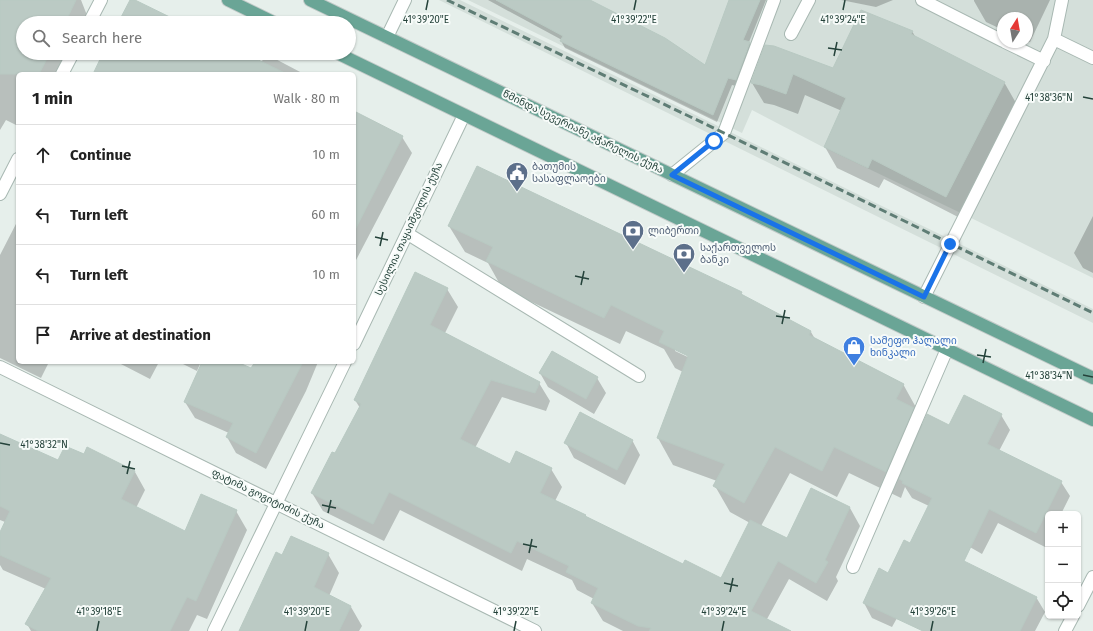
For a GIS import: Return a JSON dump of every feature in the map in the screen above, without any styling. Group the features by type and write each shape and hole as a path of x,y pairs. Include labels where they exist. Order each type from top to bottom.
{"main road":[{"path":"228,0 261,16"},
{"name":"წმინდა სევერიანე აჭარელის ქუჩა","path":"310,0 343,16"},
{"name":"წმინდა სევერიანე აჭარელის ქუჩა","path":"356,22 1093,378"},
{"path":"351,60 1093,420"}],"street":[{"path":"93,16 101,0"},
{"path":"387,37 405,0"},
{"path":"672,175 724,133 774,0"},
{"path":"791,34 809,0"},
{"path":"922,0 997,38"},
{"path":"924,297 1044,61 1054,39 1062,0"},
{"path":"1054,39 1093,58"},
{"path":"1018,48 1044,61"},
{"path":"63,72 69,60"},
{"name":"სესილია თაყაიშვილის ქუჩა","path":"356,340 464,115"},
{"path":"0,194 16,163"},
{"path":"408,234 639,376"},
{"path":"853,568 947,349"},
{"path":"214,631 344,364"},
{"name":"ფატიმა გოგიტიძის ქუჩა","path":"0,367 535,631"},
{"path":"1081,600 1093,577"},
{"path":"1066,631 1072,619"}],"shaded area":[{"path":"439,0 460,0 1093,309 1093,323"},
{"path":"468,0 1093,0 1093,278 821,146 752,110 742,133"}],"building":[{"path":"0,0 76,0 68,16 16,16 16,60 46,60 40,72 0,74"},
{"path":"130,0 135,0 168,16 122,16"},
{"path":"496,0 590,0 665,38 705,65 729,0 760,0 743,40 750,42 736,80 728,78 713,115 560,41 563,36"},
{"path":"861,10 913,31 911,34 1005,82 946,197 872,159 868,168 824,147 846,98 793,74 786,94 751,83 765,45 774,46 833,68"},
{"path":"100,60 258,60 283,72 94,72"},
{"path":"356,112 403,136 356,228"},
{"path":"477,166 742,292 741,294 811,331 809,335 904,384 896,399 914,408 886,472 834,447 822,471 775,447 744,503 713,486 725,464 657,438 688,356 659,342 664,331 611,305 604,318 486,261 493,247 448,226"},
{"path":"415,272 448,288 430,325 540,382 535,393 491,380 460,439 510,464 516,451 552,468 540,493 683,564 685,560 721,578 750,520 787,538 811,488 850,507 825,560 828,562 816,583 778,561 751,611 791,631 649,631 651,628 638,626 591,603 598,588 566,572 569,566 517,541 511,553 389,492 373,524 311,493 332,452 335,453 361,404 354,400"},
{"path":"552,351 598,377 586,399 539,373"},
{"path":"201,364 242,364 251,368 254,364 302,364 256,453 226,437 233,423 184,402"},
{"path":"964,395 1002,414 987,444 1062,481 1047,511 1045,511 1045,515 1036,533 989,509 964,561 1037,597 1020,631 923,631 863,603 879,568 888,573 904,540 910,543 932,498 902,483 903,481 899,479 927,414 949,425"},
{"path":"580,412 633,440 617,470 564,443"},
{"path":"0,434 58,460 65,446 84,454 87,447 135,471 121,499 185,531 201,494 237,510 196,601 187,597 170,631 38,631 25,624 51,578 0,555 0,532 10,511 0,506"},
{"path":"291,536 329,553 314,587 351,606 339,631 239,631 276,552 282,555"}],"railway":[{"path":"447,0 1093,313"}],"place":[{"name":"ბათუმის სასაფლაოები","path":"517,192"},
{"name":"ლიბერთი","path":"633,250"},
{"name":"საქართველოს ბანკი","path":"684,274"},
{"name":"სამეფო ჰალალი ხინკალი","path":"854,366"}],"route":[{"path":"714,141 672,175 924,297 950,244"}]}
